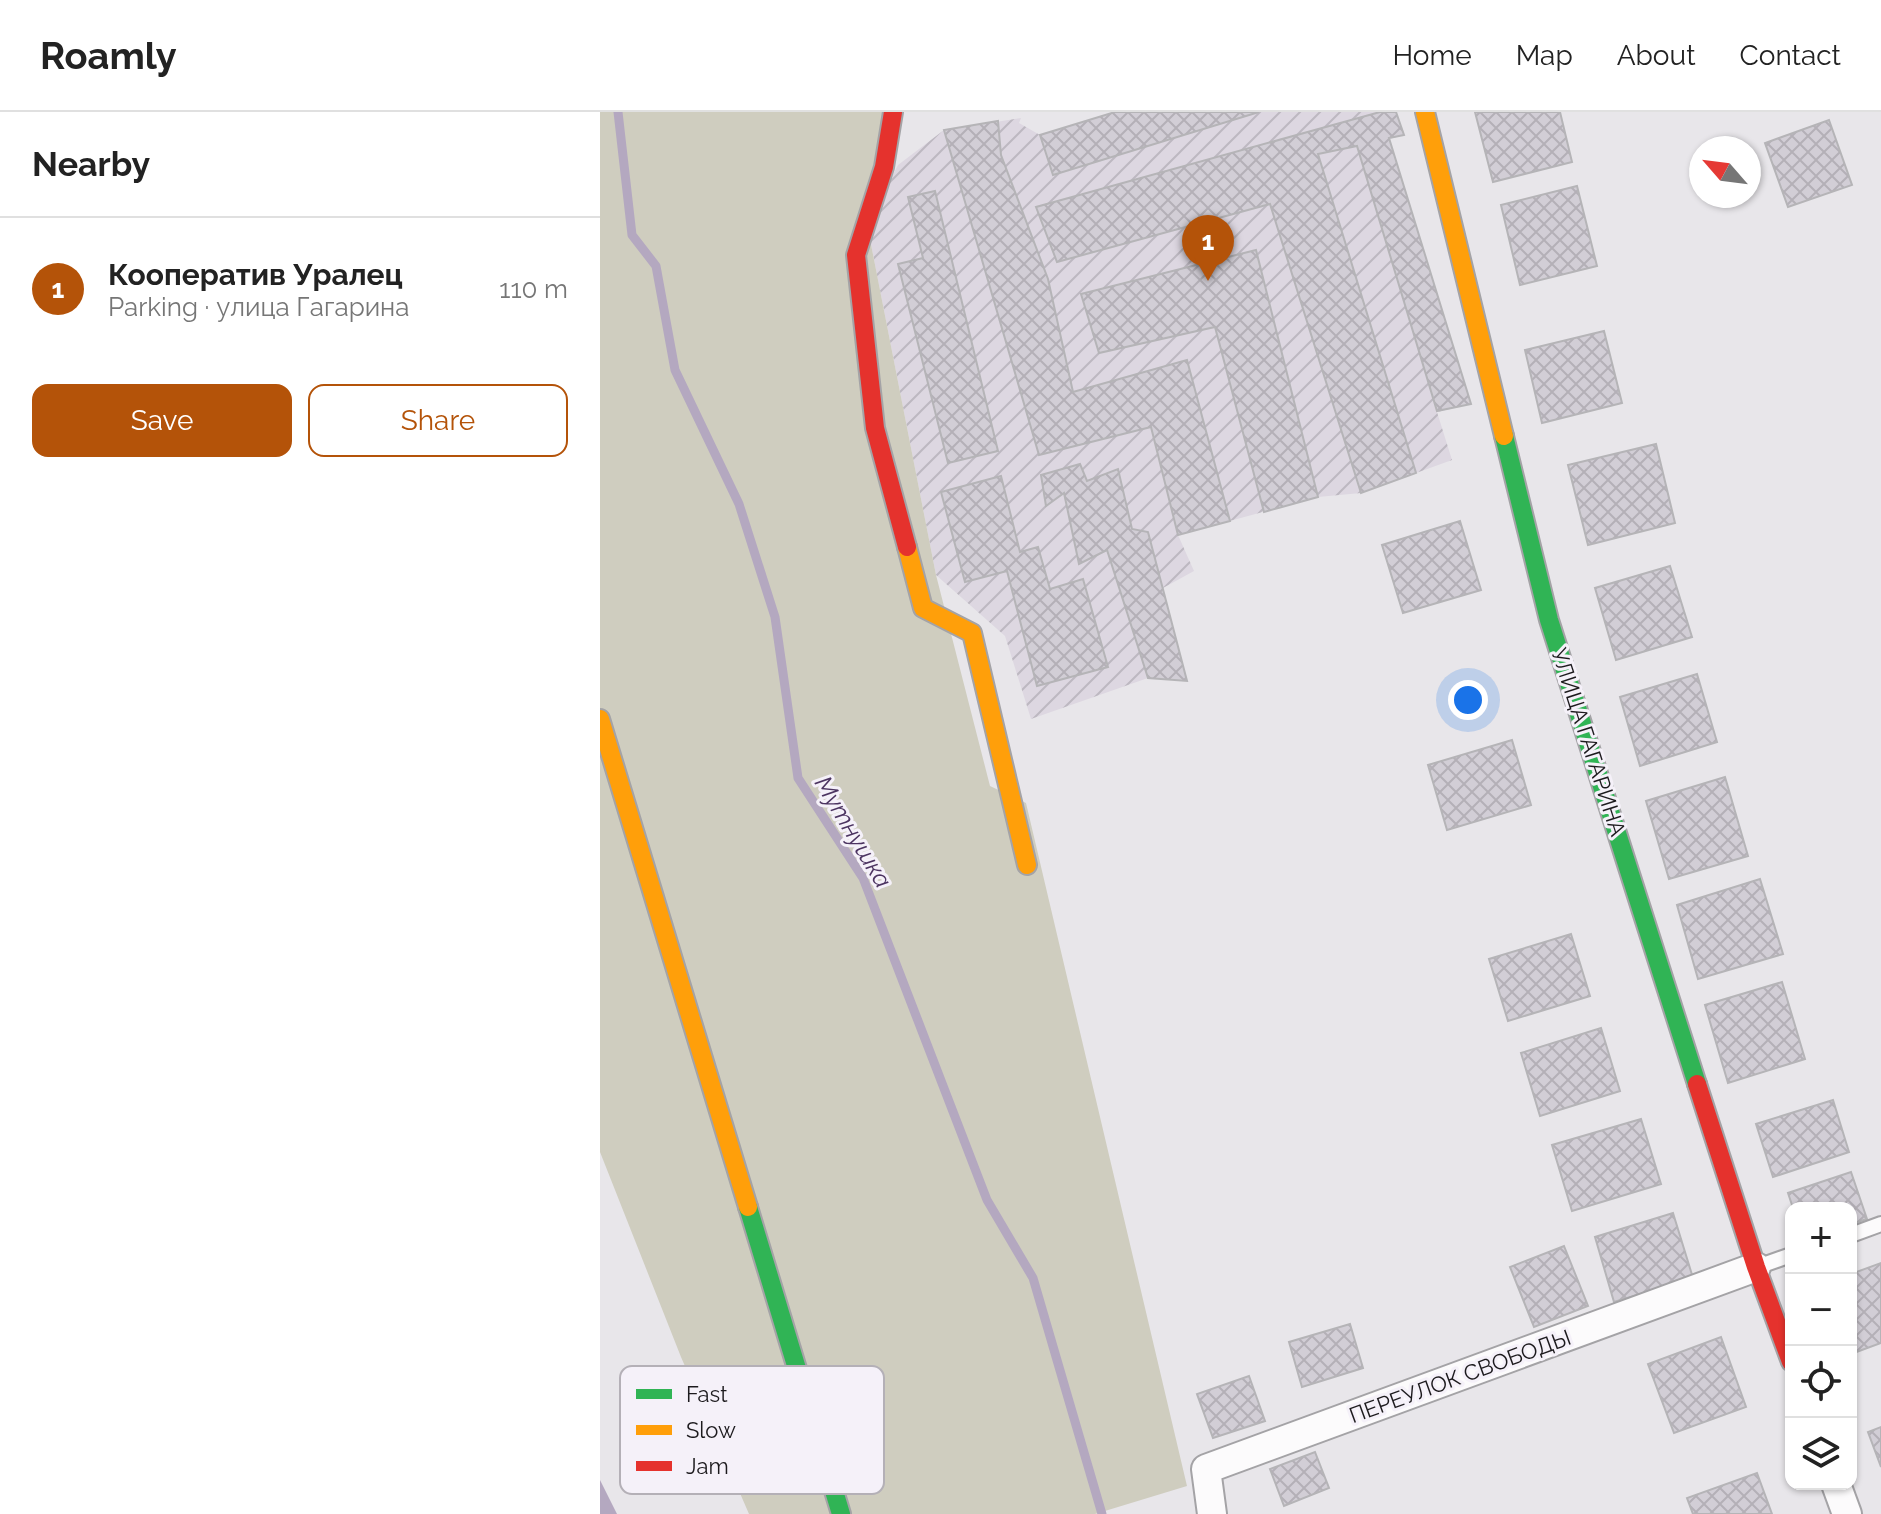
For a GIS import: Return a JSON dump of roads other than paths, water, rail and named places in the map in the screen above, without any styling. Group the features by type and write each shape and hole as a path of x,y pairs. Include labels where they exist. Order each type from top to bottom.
{"street":[{"path":"893,112 884,167 856,255 875,428 923,608 972,633 1027,865"},
{"name":"УЛИЦА ГАГАРИНА","path":"1425,112 1549,620 1756,1267 1785,1346"},
{"path":"600,719 796,1366"},
{"name":"ПЕРЕУЛОК СВОБОДЫ","path":"1212,1514 1206,1469 1756,1267"},
{"path":"1838,1490 1847,1514"},
{"path":"835,1494 841,1514"}],"lane":[{"path":"1857,1233 1881,1224"},
{"path":"1756,1267 1785,1257"}],"waterway":[{"name":"Мутнушка","path":"618,112 632,235 656,266 675,370 739,504 775,617 798,778 863,878 987,1200 1033,1278 1102,1514"}],"place":[{"name":"Кооператив Уралец","path":"1208,281"}]}
